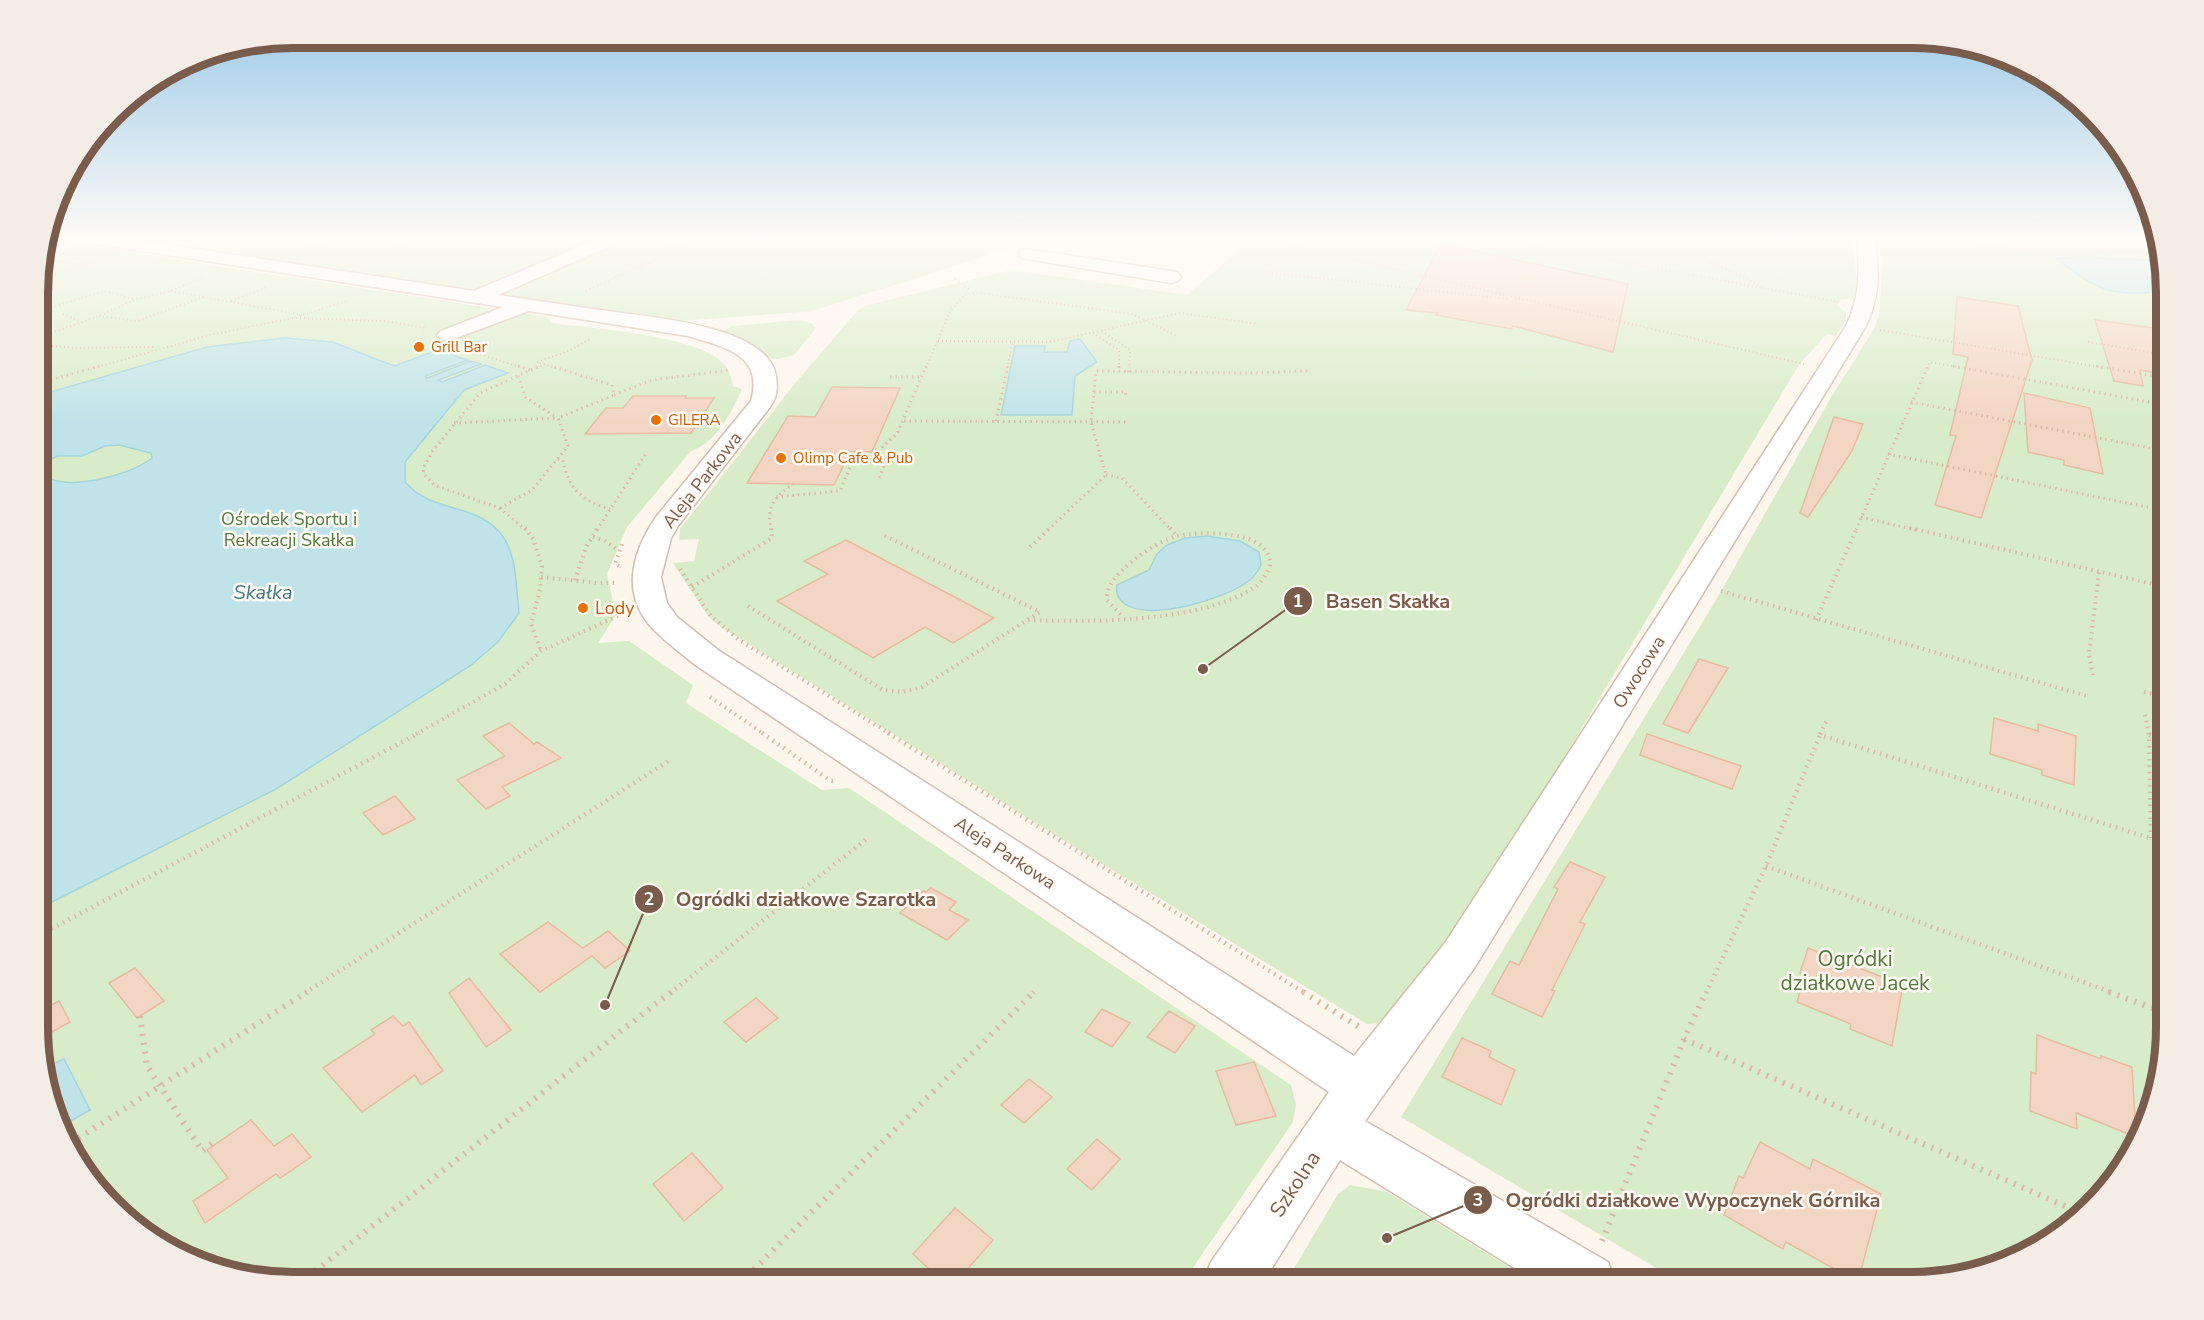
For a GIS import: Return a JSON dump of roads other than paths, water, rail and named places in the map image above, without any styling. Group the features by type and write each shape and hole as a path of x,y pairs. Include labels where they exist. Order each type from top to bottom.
{"street":[{"name":"Aleja Parkowa","path":"499,301 690,330 720,338 752,354 767,378 767,390 755,413 657,538 646,577 652,603 665,623 716,664 1360,1086"},
{"name":"Owocowa","path":"1360,1086 1460,955 1829,369 1861,316 1864,301"},
{"path":"448,335 527,305"},
{"name":"Szkolna","path":"1238,1272 1360,1086"},
{"path":"1332,1128 1571,1272"}],"water":[{"name":"Skałka","path":"285,338 333,342 394,366 438,350 468,360 425,376 427,378 471,361 481,364 438,380 442,382 485,365 508,373 464,390 405,462 405,482 428,499 477,516 492,525 502,535 513,562 519,613 498,642 470,666 276,789 48,904 48,478 63,482 96,480 129,471 152,458 151,453 119,445 105,446 82,456 57,456 48,461 48,393 207,347"},
{"path":"1080,339 1097,362 1075,376 1072,415 1001,415 1015,346 1045,346 1044,352 1067,352 1070,341"},
{"path":"1207,536 1240,541 1259,552 1261,565 1255,575 1225,594 1189,606 1170,609 1137,609 1125,604 1119,598 1116,591 1117,585 1149,570 1157,554 1167,545 1185,538"},
{"path":"64,1059 90,1110 68,1123 56,1091 51,1065"}],"place":[{"name":"Grill Bar","path":"419,347"},
{"name":"GILERA","path":"656,420"},
{"name":"Olimp Cafe & Pub","path":"781,458"},
{"name":"Lody","path":"583,608"},
{"name":"Basen Skałka","path":"1203,669"},
{"name":"Ogródki działkowe Szarotka","path":"605,1005"},
{"name":"Ogródki działkowe Wypoczynek Górnika","path":"1387,1238"}],"park label":[{"name":"Ośrodek Sportu i Rekreacji Skałka","path":"289,529"},
{"name":"Ogródki działkowe Jacek","path":"1855,971"}]}
